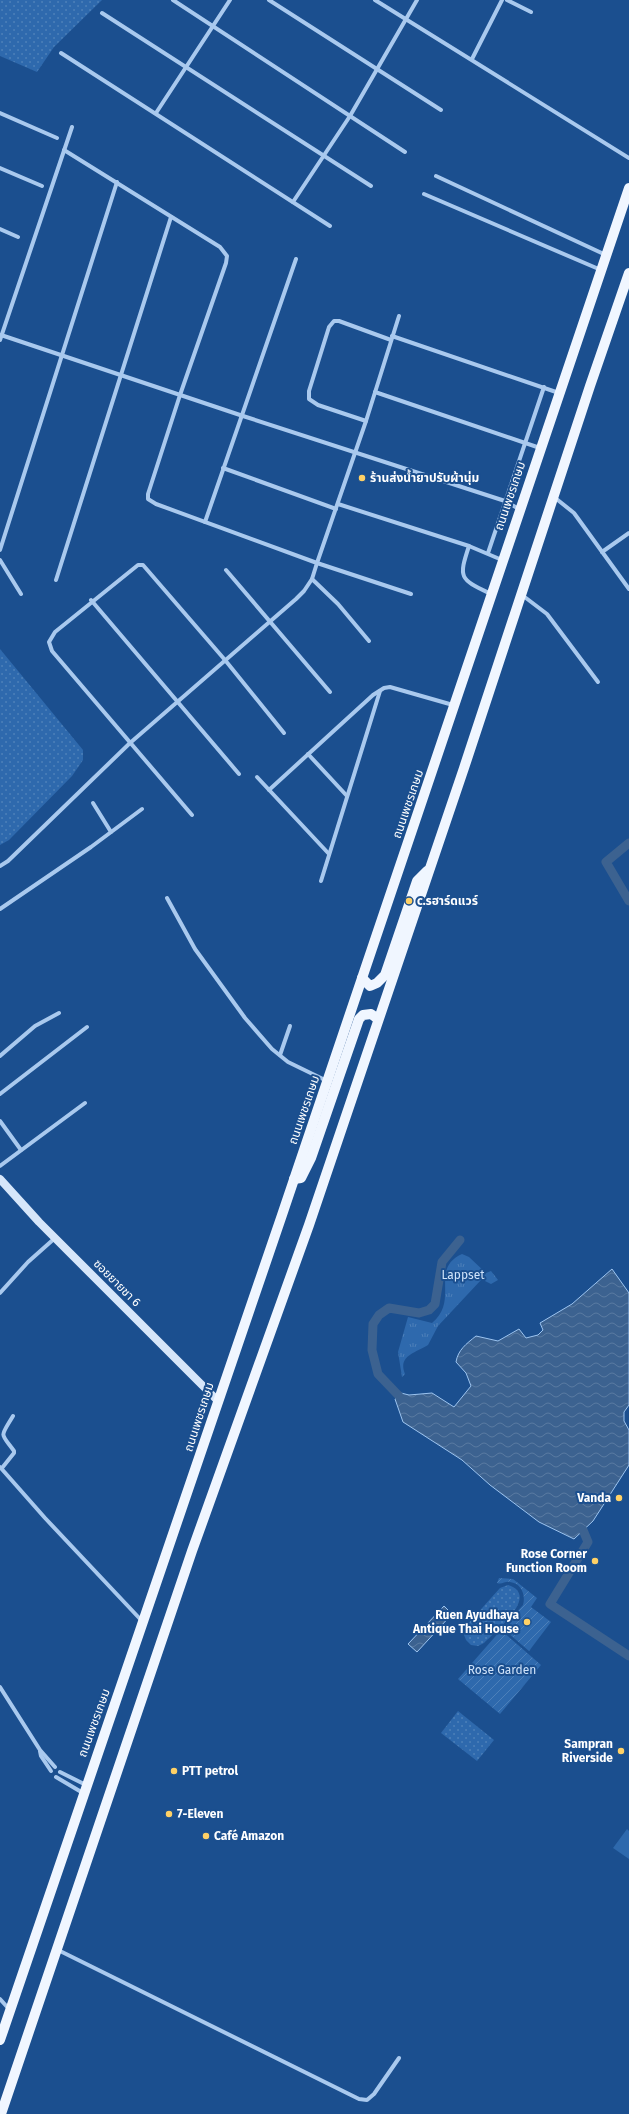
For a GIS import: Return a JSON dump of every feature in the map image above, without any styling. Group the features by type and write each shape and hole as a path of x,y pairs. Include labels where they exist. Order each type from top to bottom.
{"main road":[{"name":"ถนนเพชรเกษม","path":"0,2040 455,706 540,448 629,188"},
{"path":"1,2114 195,1544 309,1225 629,273"},
{"path":"362,978 370,986 377,983 385,975 417,881 429,870"},
{"path":"294,1179 301,1178 311,1158 360,1019 363,1015 371,1014 378,1019"}],"street":[{"path":"173,0 405,152"},
{"path":"156,113 230,0"},
{"path":"269,0 441,110"},
{"path":"375,0 629,158"},
{"path":"293,202 350,116 378,70 417,0"},
{"path":"472,59 502,0"},
{"path":"507,0 530,12"},
{"path":"102,13 371,186"},
{"path":"61,53 330,226"},
{"path":"0,113 57,138"},
{"path":"72,126 1,337 505,501 520,509"},
{"path":"64,150 220,247 227,256 226,264 180,395 148,494 148,499 156,504 317,563 411,594"},
{"path":"0,168 42,186"},
{"path":"436,176 606,255"},
{"path":"0,550 60,356 117,182"},
{"path":"424,194 601,270"},
{"path":"56,580 171,217"},
{"path":"0,229 18,237"},
{"path":"205,522 223,468 243,416 296,259"},
{"path":"0,866 35,835 130,743 304,591 312,579 338,504 366,422 398,316"},
{"path":"366,422 318,405 309,399 309,391 331,323 334,321 392,338 559,393"},
{"path":"488,553 544,387"},
{"path":"375,392 540,448"},
{"path":"223,468 336,509"},
{"path":"553,497 574,514 629,589"},
{"path":"338,504 469,546 503,560"},
{"path":"602,552 629,533"},
{"path":"469,546 462,568 463,575 473,586 491,595"},
{"path":"0,560 21,594"},
{"path":"192,815 50,646 51,637 55,632 91,600 138,564 143,565 225,660 284,733"},
{"path":"226,570 330,692"},
{"path":"312,579 338,604 369,641"},
{"path":"521,595 547,614 598,682"},
{"path":"91,600 178,700 239,774"},
{"path":"269,790 380,690 390,687 455,706"},
{"path":"321,882 380,690"},
{"path":"308,754 347,796"},
{"path":"257,777 330,854"},
{"path":"93,803 112,832"},
{"path":"0,909 112,832 142,809"},
{"path":"167,898 195,949 245,1018 280,1056 288,1062 327,1082"},
{"path":"0,1056 34,1026 59,1013"},
{"path":"280,1056 290,1026"},
{"path":"0,1094 87,1027"},
{"path":"0,1166 85,1103"},
{"path":"0,1121 21,1150"},
{"name":"ซอยยายชา 6","path":"0,1179 55,1238 218,1401"},
{"path":"0,1293 28,1262 55,1238"},
{"path":"13,1416 3,1432 3,1436 14,1453 1,1467 45,1518 143,1622"},
{"path":"0,1687 53,1769"},
{"path":"60,1772 85,1789"},
{"path":"56,1777 85,1789"},
{"path":"58,1950 359,2099 367,2100 374,2094 399,2058"},
{"path":"0,1999 11,2011"}],"green space":[{"path":"0,0 102,0 54,47 37,72 0,56"},
{"path":"0,649 83,750 83,760 72,776 9,840 0,845"},
{"name":"Lappset","path":"462,1254 469,1257 486,1273 491,1271 498,1280 491,1284 481,1280 438,1326 428,1345 406,1358 403,1368 405,1374 402,1377 398,1352 408,1317 432,1323 440,1314 444,1305 445,1276 447,1268 452,1260"},
{"path":"499,1578 513,1579 537,1598 531,1607 551,1622 529,1651 502,1628 523,1605 524,1597 522,1590 514,1583 497,1583"},
{"path":"508,1585 517,1590 520,1597 518,1605 505,1622 484,1643 478,1646 471,1645 466,1640 464,1635 466,1626 500,1588"},
{"name":"Rose Garden","path":"501,1630 541,1665 500,1714 458,1679"},
{"path":"458,1711 494,1740 477,1761 441,1733"},
{"path":"627,1829 629,1831 629,1859 613,1848"}],"water":[{"path":"612,1269 629,1293 629,1405 624,1412 624,1421 629,1430 629,1465 593,1521 574,1539 539,1522 490,1485 462,1460 403,1422 395,1399 401,1393 409,1395 432,1393 454,1407 471,1386 466,1373 456,1362 461,1351 469,1342 476,1336 498,1341 519,1329 526,1338 538,1335 543,1330 540,1323 572,1304"},
{"path":"444,1606 452,1614 417,1652 408,1644"}],"waterway":[{"path":"629,843 606,862 629,901"},
{"path":"399,1396 378,1374 372,1350 373,1324 379,1315 389,1308 419,1313 429,1310 435,1304 442,1262 460,1240"},
{"path":"583,1530 588,1542 550,1604 629,1656"}],"place":[{"name":"ร้านส่งน้ำยาปรับผ้านุ่ม","path":"362,478"},
{"name":"c.sฮาร์ดแวร์","path":"409,901"},
{"name":"Vanda","path":"619,1498"},
{"name":"Rose Corner Function Room","path":"595,1561"},
{"name":"Ruen Ayudhaya Antique Thai House","path":"527,1622"},
{"name":"Sampran Riverside","path":"621,1751"},
{"name":"PTT petrol","path":"174,1771"},
{"name":"7-Eleven","path":"169,1814"},
{"name":"Café Amazon","path":"206,1836"}]}
